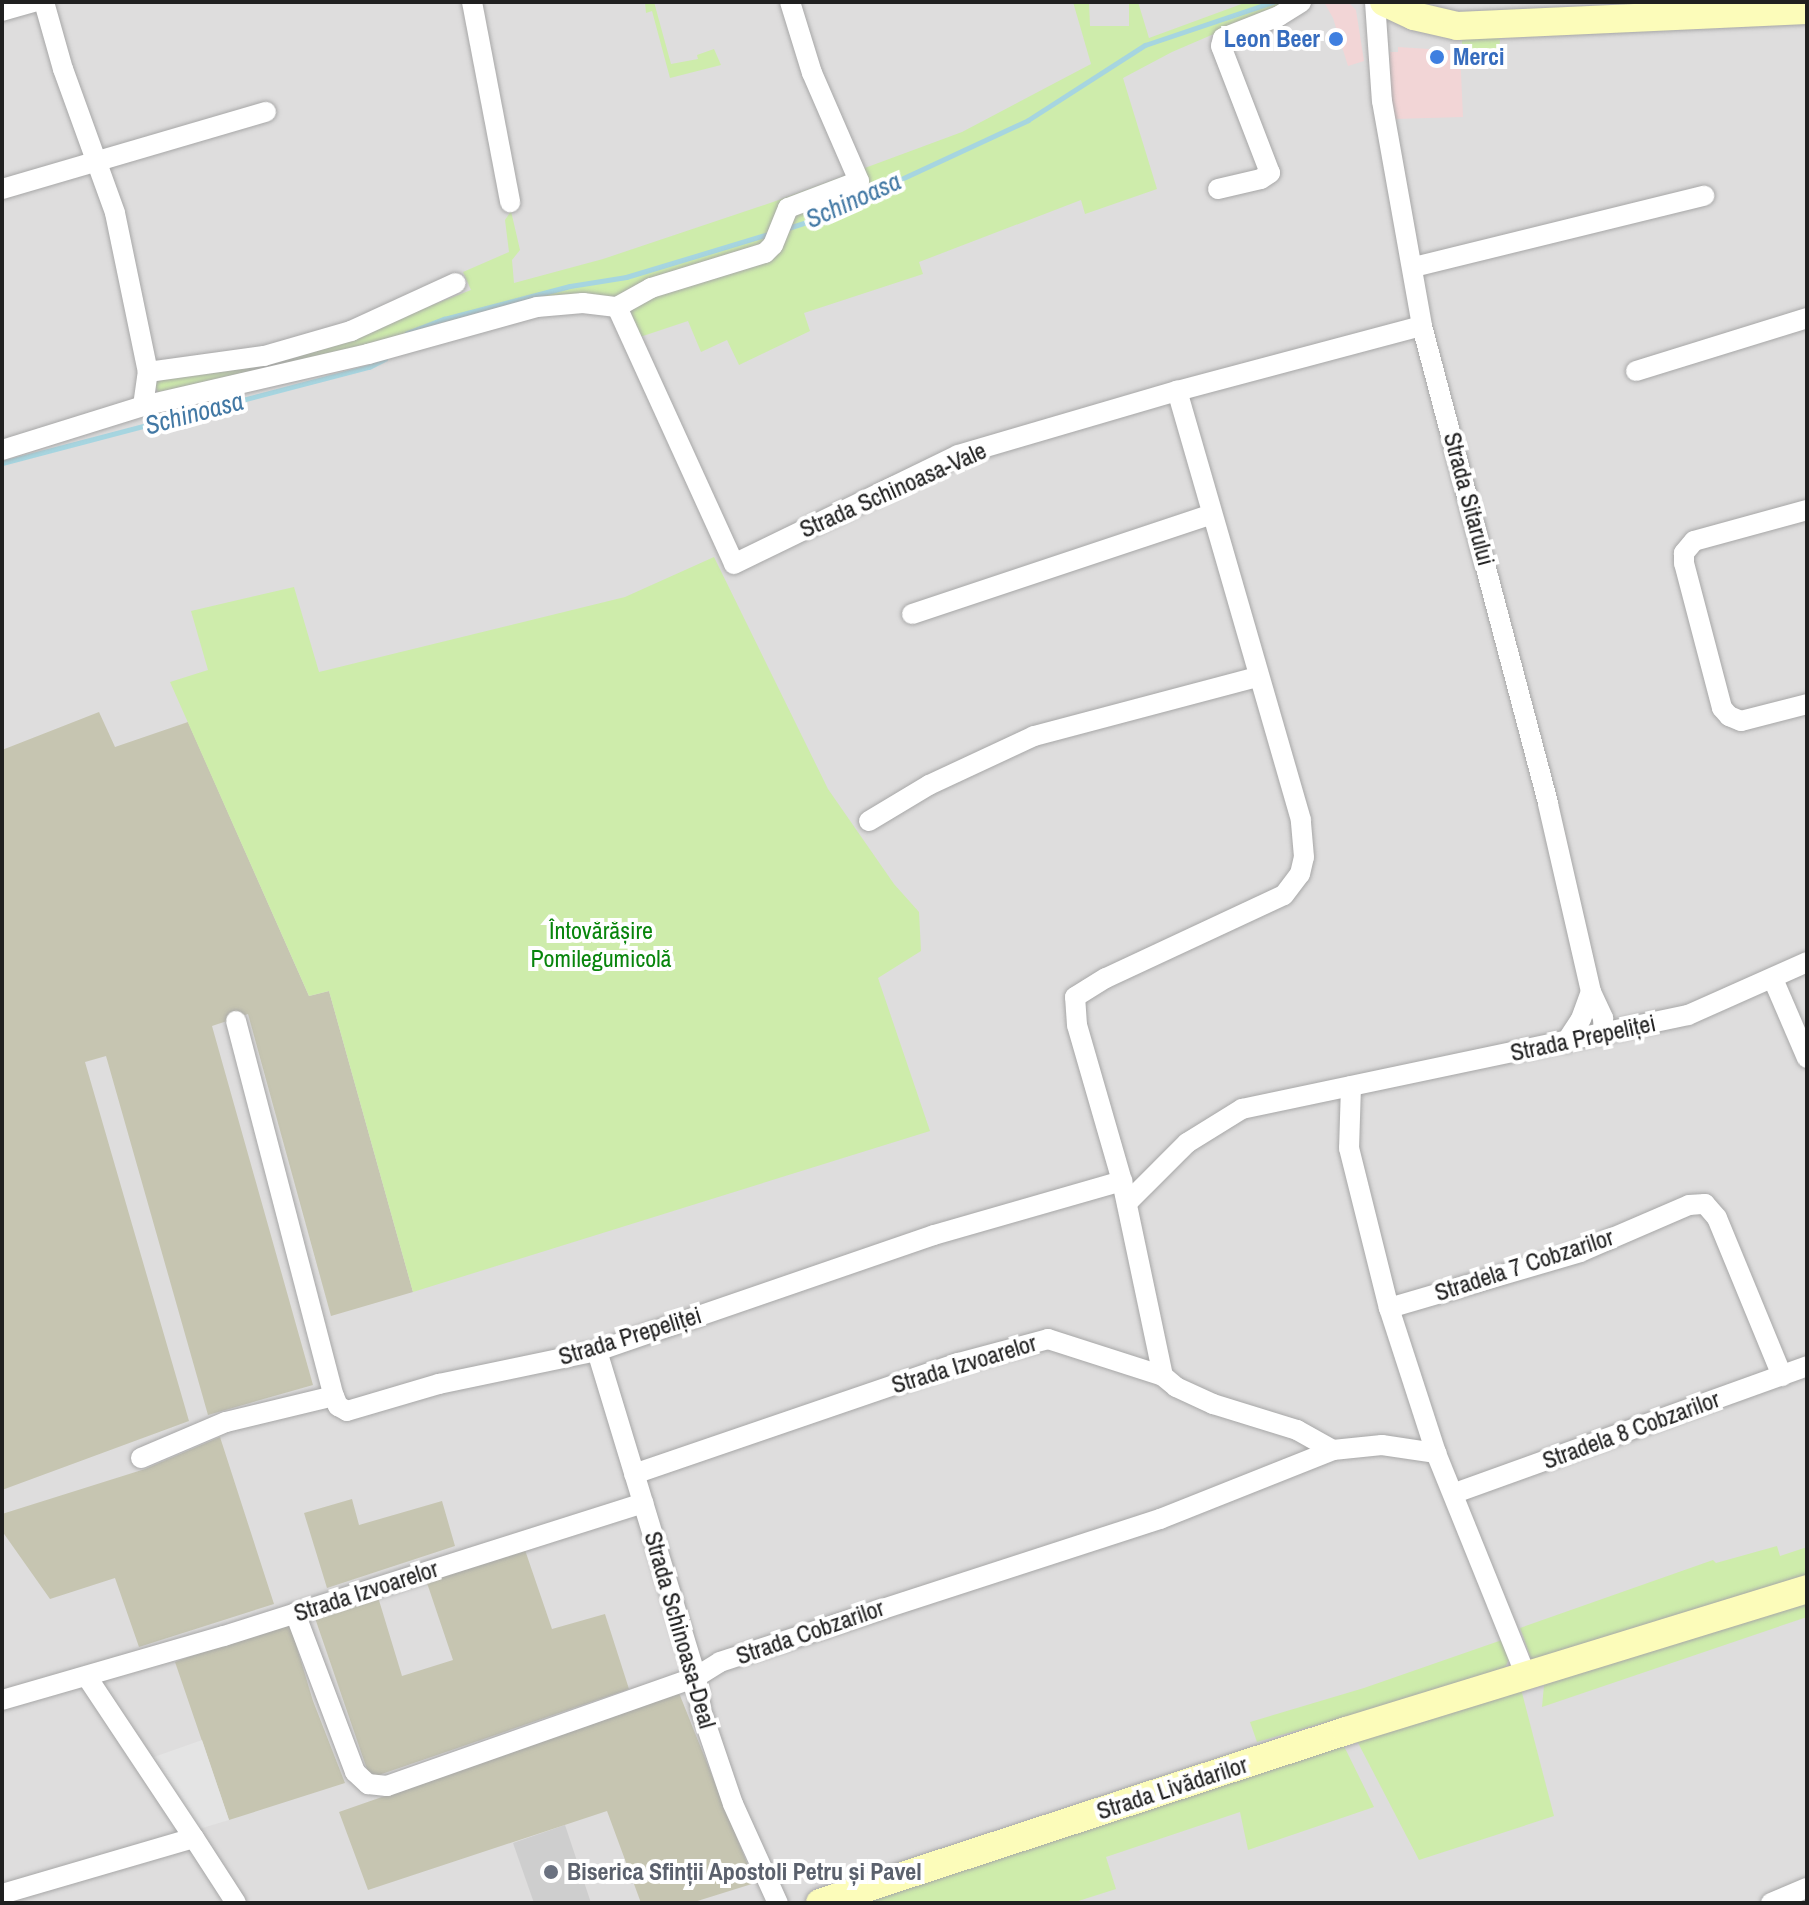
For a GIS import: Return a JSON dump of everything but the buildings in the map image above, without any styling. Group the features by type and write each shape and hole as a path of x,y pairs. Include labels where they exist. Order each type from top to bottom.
{"street":[{"path":"2,11 34,2"},
{"path":"44,2 63,69 126,256 148,372 143,406"},
{"path":"472,2 510,202"},
{"path":"2,450 143,406 368,354 537,307 583,303 617,307 651,288 765,253 788,208 859,181 812,73 790,2"},
{"path":"1218,189 1261,179 1270,173 1221,46 1223,38 1279,16 1301,2"},
{"name":"Strada Sitarului","path":"1375,2 1382,101 1414,267 1422,326 1548,804 1591,992 1603,1018 1604,1035"},
{"path":"1384,2 1414,16 1457,26 1807,10"},
{"path":"2,189 266,112"},
{"path":"1414,267 1704,196"},
{"path":"148,372 264,356 336,335 456,283"},
{"name":"Strada Schinoasa-Vale","path":"617,307 734,564 958,455 1177,391 1422,326"},
{"path":"1636,371 1807,318"},
{"path":"1163,1376 1122,1181 1077,1025 1075,997 1106,978 1284,895 1300,874 1304,857 1301,820 1257,677 1177,391"},
{"path":"1807,510 1694,541 1684,553 1685,573 1722,708 1735,719 1750,719 1807,704"},
{"path":"912,614 1212,514"},
{"path":"869,821 929,785 1034,736 1257,677"},
{"name":"Strada Prepeliței","path":"1127,1203 1187,1143 1242,1109 1688,1015 1807,962"},
{"path":"1773,979 1807,1058"},
{"path":"1566,1042 1581,1019 1591,992"},
{"path":"141,1458 226,1422 334,1396 236,1021"},
{"path":"1351,1086 1349,1148 1389,1308 1436,1453 1455,1493 1526,1676"},
{"name":"Strada Prepeliței","path":"334,1396 338,1406 347,1411 439,1384 597,1351 934,1235 1122,1181"},
{"name":"Stradela 7 Cobzarilor","path":"1389,1308 1580,1252 1689,1205 1705,1204 1717,1218 1782,1376"},
{"name":"Strada Izvoarelor","path":"634,1474 1033,1340 1065,1342 1163,1376 1176,1387 1213,1404 1297,1430 1333,1450"},
{"name":"Strada Schinoasa-Deal","path":"597,1351 696,1677 701,1710 733,1804 778,1903"},
{"name":"Stradela 8 Cobzarilor","path":"1455,1493 1807,1366"},
{"name":"Strada Cobzarilor","path":"295,1613 355,1772 360,1780 387,1786 696,1677 720,1662 1160,1519 1333,1450 1382,1445 1436,1453"},
{"name":"Strada Izvoarelor","path":"2,1700 87,1677 643,1503"},
{"name":"Strada Livădarilor","path":"820,1903 1807,1589"},
{"path":"87,1677 236,1903"},
{"path":"2,1894 194,1838"},
{"path":"1771,1903 1807,1888"}],"shaded area":[{"path":"2,2 1807,2 1807,1903 2,1903"},
{"path":"1324,2 1348,2 1356,10 1364,61 1348,66 1333,18"},
{"path":"1398,47 1460,51 1463,117 1394,119 1386,72 1390,72 1390,52 1398,52"},
{"path":"99,712 115,747 188,722 309,996 329,991 413,1292 331,1316 248,1014 212,1026 313,1385 208,1415 106,1056 85,1062 189,1421 2,1490 2,750"},
{"path":"220,1437 274,1604 139,1647 115,1578 50,1599 2,1531 2,1514 145,1469"},
{"path":"352,1499 359,1525 442,1501 455,1546 327,1588 304,1513"},
{"path":"525,1550 552,1629 605,1614 629,1689 370,1778 315,1618 378,1597 402,1676 453,1660 426,1580"},
{"path":"289,1621 313,1701 345,1783 229,1820 175,1662"},
{"path":"679,1693 755,1883 691,1903 641,1903 607,1811 368,1890 339,1812"},
{"path":"202,1740 229,1820 199,1829 151,1758"},
{"path":"565,1825 591,1903 534,1903 513,1843"}],"green space":[{"path":"645,2 654,2 671,64 698,59 697,55 714,49 721,65 670,78 652,11 646,13"},
{"path":"1073,2 1089,2 1090,26 1129,26 1129,2 1138,2 1149,38 1247,2 1288,2 1172,52 1123,78 1157,189 1085,214 1081,200 919,262 923,274 804,313 810,331 739,365 727,340 701,352 688,321 640,337 625,296 158,392 154,384 160,377 295,358 471,290 463,272 509,252 505,220 511,211 520,250 512,260 514,283 603,259 773,202 962,132 1091,64"},
{"path":"1496,35 1500,40 1499,53 1462,62 1462,36"},
{"name":"Întovărășire Pomilegumicolă","path":"714,557 828,789 894,884 919,912 921,951 878,978 930,1131 413,1292 329,991 309,996 170,682 208,670 191,611 294,587 319,672 625,597"},
{"path":"1777,1546 1780,1556 1807,1547 1807,1575 1533,1664 1520,1628 1713,1560 1716,1563"},
{"path":"1807,1598 1807,1617 1542,1707 1544,1685"},
{"path":"1502,1640 1510,1656 1504,1671 1257,1742 1250,1722 1364,1688"},
{"path":"1521,1689 1554,1816 1419,1860 1355,1737"},
{"path":"1342,1742 1374,1807 1248,1850 1240,1812 1106,1857 1116,1889 1072,1903 843,1903"}],"waterway":[{"name":"Schinoasa","path":"785,229 813,220 1028,120 1145,45 1273,2"},
{"name":"Schinoasa","path":"407,333 444,319 570,286 626,277 772,233"},
{"name":"Schinoasa","path":"2,463 369,367 385,359"}],"place":[{"name":"Leon Beer","path":"1336,39"},
{"name":"Merci","path":"1437,57"},
{"name":"Biserica Sfinții Apostoli Petru și Pavel","path":"551,1872"}]}
